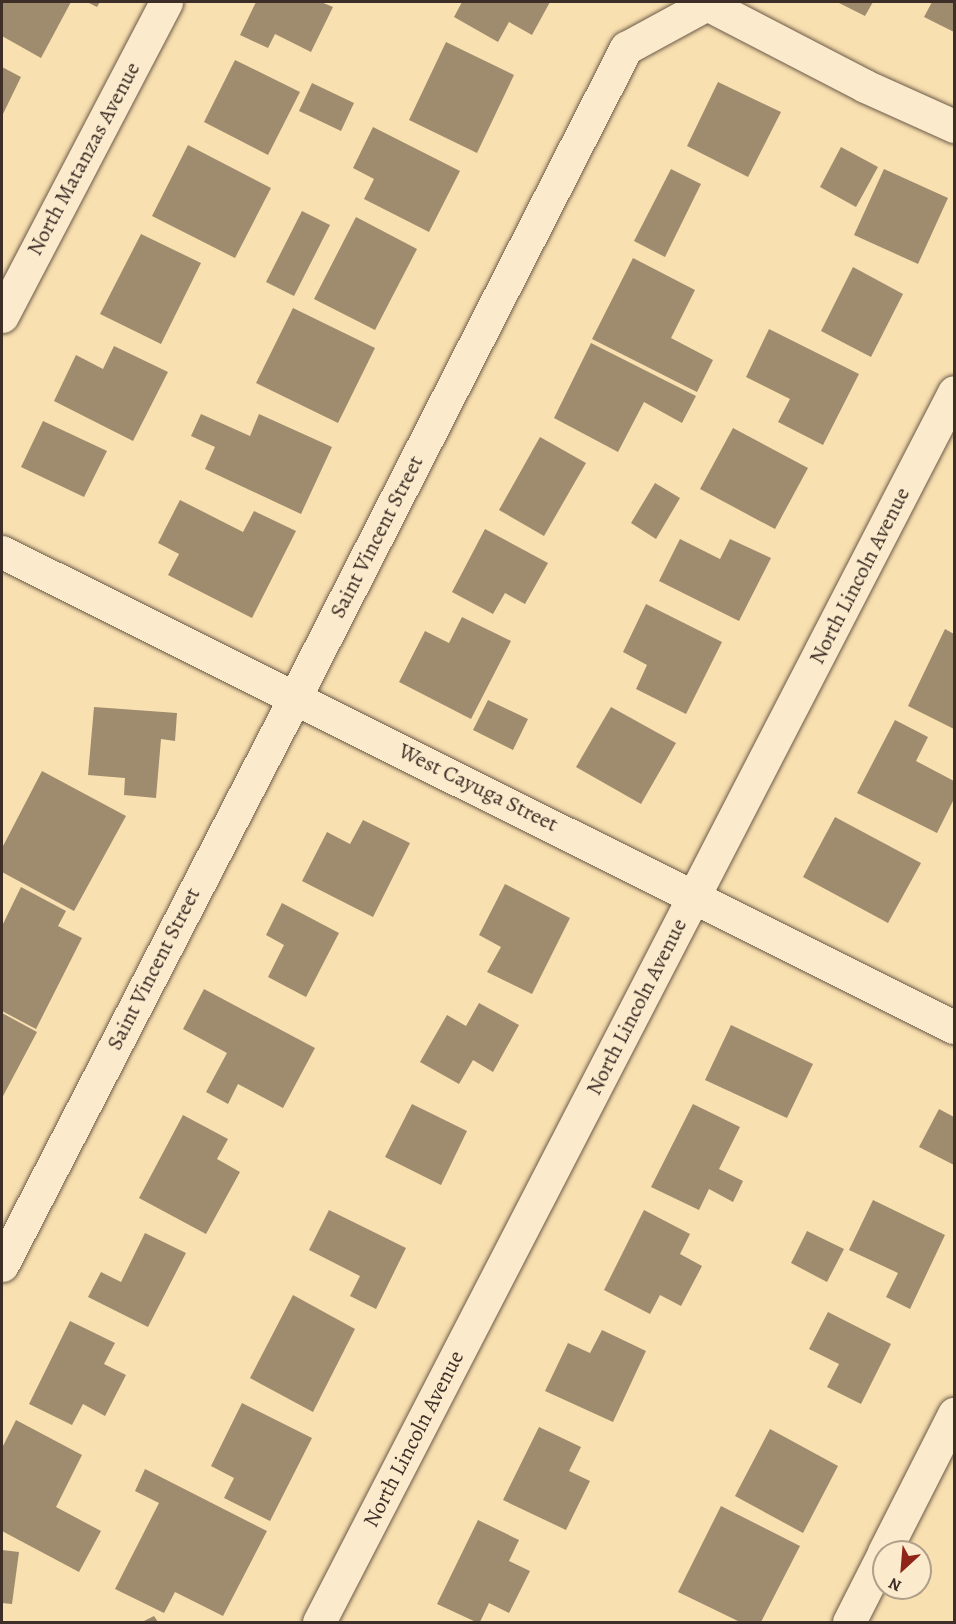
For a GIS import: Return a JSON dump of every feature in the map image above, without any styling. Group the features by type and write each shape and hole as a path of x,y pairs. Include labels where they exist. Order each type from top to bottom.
{"street":[{"name":"North Matanzas Avenue","path":"2,316 166,2"},
{"name":"Saint Vincent Street","path":"2,1265 626,48 707,4 865,86 954,126"},
{"name":"North Lincoln Avenue","path":"319,1623 954,392"},
{"name":"West Cayuga Street","path":"2,552 954,1027"},
{"path":"890,1540 954,1414"},
{"path":"849,1623 872,1576"}],"building":[{"path":"2,2 71,2 41,58 2,36"},
{"path":"87,2 100,2 97,7"},
{"path":"256,2 321,2 333,7 311,52 275,34 268,48 240,35"},
{"path":"462,2 550,2 532,35 509,22 498,42 454,17"},
{"path":"837,2 873,2 865,16"},
{"path":"932,2 954,2 954,32 924,17"},
{"path":"446,42 514,75 477,153 409,120"},
{"path":"235,60 300,92 268,155 204,122"},
{"path":"2,67 21,77 2,116"},
{"path":"718,82 781,112 748,177 687,146"},
{"path":"312,83 354,103 341,131 299,111"},
{"path":"373,127 460,171 429,232 364,199 374,179 353,168"},
{"path":"188,145 271,188 235,258 152,216"},
{"path":"841,147 878,167 856,207 820,187"},
{"path":"671,169 701,184 665,257 634,241"},
{"path":"884,169 948,198 918,264 854,235"},
{"path":"302,211 330,225 294,296 266,282"},
{"path":"356,217 417,249 375,330 314,299"},
{"path":"141,234 201,263 161,344 100,314"},
{"path":"633,258 695,290 671,338 713,360 697,392 592,339"},
{"path":"853,267 903,294 871,357 821,331"},
{"path":"293,308 375,348 338,423 256,383"},
{"path":"769,329 859,374 823,445 778,422 790,399 746,377"},
{"path":"591,343 696,396 682,423 644,402 618,452 554,418"},
{"path":"114,346 168,372 133,441 54,401 76,355 103,369"},
{"path":"201,414 250,436 259,414 332,447 301,514 205,469 215,447 191,436"},
{"path":"43,421 107,451 84,497 21,467"},
{"path":"733,428 808,468 775,529 700,489"},
{"path":"540,437 586,463 544,536 499,510"},
{"path":"655,483 680,498 656,539 631,523"},
{"path":"180,500 243,532 254,511 296,531 252,618 168,575 179,554 158,543"},
{"path":"485,529 548,563 525,604 505,593 493,614 452,592"},
{"path":"680,539 720,559 730,539 771,558 739,621 659,581"},
{"path":"646,604 722,642 686,714 636,689 647,665 623,652"},
{"path":"462,617 511,641 471,719 399,682 425,631 449,643"},
{"path":"945,629 954,634 954,729 908,706"},
{"path":"488,700 528,719 513,750 473,730"},
{"path":"94,707 177,713 175,741 161,739 156,798 124,795 125,778 88,775"},
{"path":"611,707 676,743 641,804 576,767"},
{"path":"895,720 928,737 916,761 954,781 954,799 937,833 857,793"},
{"path":"42,771 126,816 74,911 2,872 2,848"},
{"path":"835,817 921,863 888,923 803,877"},
{"path":"363,820 410,843 373,917 302,881 327,832 350,844"},
{"path":"505,884 570,918 532,994 487,972 501,947 479,935"},
{"path":"21,887 66,911 58,926 82,938 36,1029 2,1011 2,926"},
{"path":"282,903 339,933 306,997 268,977 284,945 266,935"},
{"path":"204,989 315,1048 283,1108 238,1084 228,1104 206,1092 227,1053 183,1029"},
{"path":"479,1003 519,1025 493,1072 473,1060 459,1084 420,1062 447,1015 466,1026"},
{"path":"2,1013 37,1032 2,1098"},
{"path":"731,1025 813,1064 787,1118 705,1080"},
{"path":"412,1104 467,1131 441,1185 385,1157"},
{"path":"693,1104 740,1127 719,1169 743,1181 733,1202 709,1189 699,1210 651,1187"},
{"path":"939,1109 954,1117 954,1165 919,1147"},
{"path":"183,1115 228,1139 217,1159 240,1172 206,1234 139,1198"},
{"path":"873,1200 945,1235 910,1309 886,1297 898,1273 849,1250"},
{"path":"329,1210 406,1248 376,1309 350,1296 360,1276 309,1250"},
{"path":"644,1210 690,1234 680,1254 702,1266 681,1306 660,1295 650,1314 604,1290"},
{"path":"807,1231 844,1249 827,1282 791,1263"},
{"path":"145,1233 186,1253 148,1327 88,1297 101,1272 121,1282"},
{"path":"293,1295 355,1329 313,1412 250,1378"},
{"path":"828,1312 891,1344 861,1404 827,1387 839,1364 809,1349"},
{"path":"70,1321 115,1343 104,1364 126,1375 105,1416 83,1404 72,1425 29,1404"},
{"path":"602,1330 646,1351 613,1422 545,1391 568,1343 590,1353"},
{"path":"242,1403 312,1438 270,1521 224,1498 234,1478 211,1466"},
{"path":"16,1420 82,1455 56,1507 101,1531 79,1572 2,1531 2,1448"},
{"path":"539,1427 581,1447 569,1471 590,1481 566,1530 503,1500"},
{"path":"770,1429 838,1466 803,1533 735,1496"},
{"path":"145,1469 267,1531 223,1616 175,1592 164,1613 115,1589 159,1503 135,1491"},
{"path":"721,1506 800,1546 761,1622 740,1622 678,1592"},
{"path":"478,1520 519,1540 509,1561 530,1571 509,1613 489,1603 480,1622 476,1622 437,1604"},
{"path":"2,1550 19,1552 12,1604 2,1603"},
{"path":"154,1616 158,1622 142,1622"}]}
